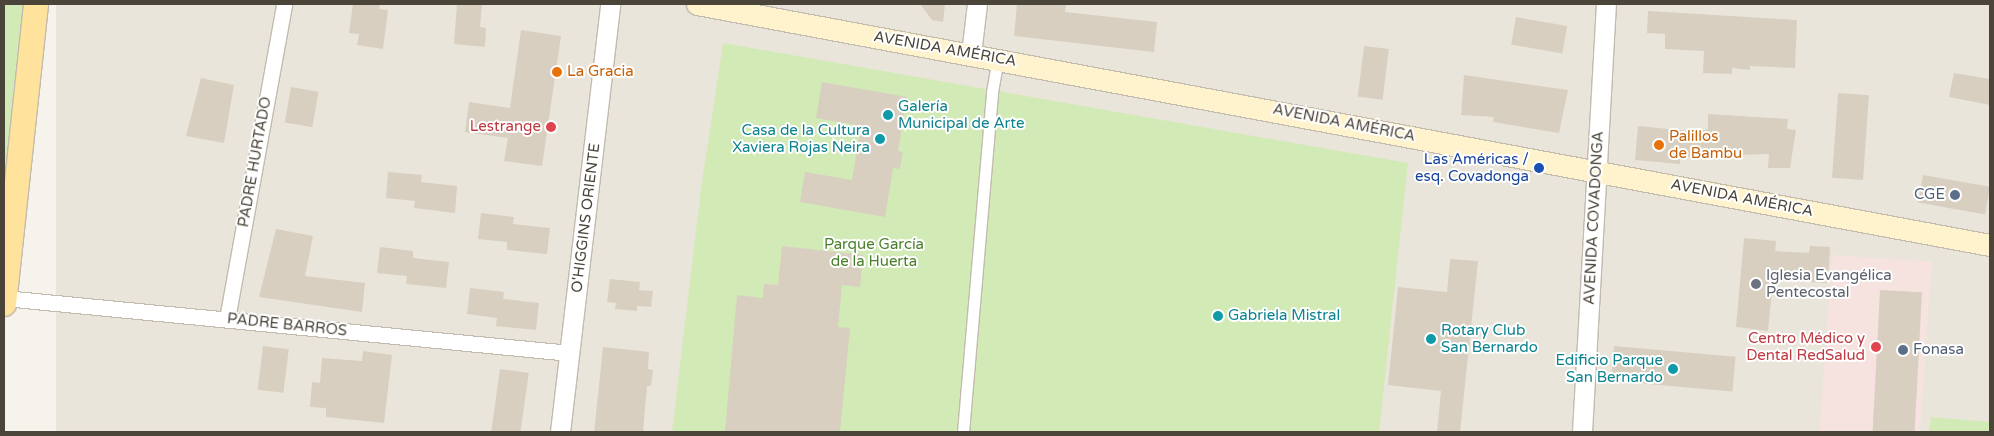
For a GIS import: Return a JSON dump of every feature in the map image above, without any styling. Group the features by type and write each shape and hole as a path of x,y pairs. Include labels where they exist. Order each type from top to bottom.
{"main road":[{"path":"4,304 36,4"},
{"name":"AVENIDA AMÉRICA","path":"696,4 1990,245"}],"street":[{"name":"PADRE HURTADO","path":"227,320 284,4"},
{"name":"O'HIGGINS ORIENTE","path":"560,432 610,4"},
{"path":"971,54 977,4"},
{"name":"AVENIDA COVADONGA","path":"1582,432 1606,4"},
{"path":"963,432 992,92 998,59"},
{"name":"PADRE BARROS","path":"4,298 570,353"}],"shaded area":[{"path":"56,4 1990,4 1990,432 56,432"},
{"name":"Centro Médico y Dental RedSalud","path":"1832,255 1932,262 1920,432 1820,432"}],"green space":[{"path":"4,4 25,4 4,205"},
{"name":"Parque García de la Huerta","path":"723,43 1408,163 1379,432 672,432 701,189"},
{"path":"1931,417 1990,422 1990,432 1929,432"}],"building":[{"path":"353,4 380,4 379,9 388,10 383,49 357,45 359,34 349,33"},
{"path":"457,4 482,4 480,27 486,28 485,47 454,44"},
{"path":"920,4 945,4 943,22 932,20"},
{"path":"1017,4 1066,4 1065,12 1157,22 1154,52 1014,36"},
{"path":"1648,11 1797,20 1795,68 1750,66 1750,70 1732,68 1732,74 1703,73 1704,51 1665,49 1665,34 1647,33"},
{"path":"1516,17 1567,26 1562,54 1511,45"},
{"path":"521,30 561,36 542,166 504,161 508,138 465,132 469,102 510,108"},
{"path":"1364,46 1389,49 1383,100 1358,97"},
{"path":"1954,73 1990,79 1990,105 1949,97"},
{"path":"1464,75 1568,90 1559,133 1493,122 1494,117 1461,115"},
{"path":"201,78 234,85 224,143 186,136"},
{"name":"Casa de la Cultura Xaviera Rojas Neira","path":"822,82 907,97 898,151 903,152 900,169 893,168 885,217 800,202 805,172 852,180 861,126 816,118"},
{"path":"291,87 319,92 312,127 285,122"},
{"path":"1838,93 1869,95 1863,180 1832,178"},
{"path":"1708,114 1788,119 1787,129 1796,130 1790,168 1768,168 1769,154 1680,157 1680,164 1635,160 1638,126 1699,132 1708,129"},
{"path":"388,172 422,175 421,182 457,186 455,213 414,208 415,201 386,198"},
{"name":"CGE","path":"1923,175 1990,187 1985,214 1918,203"},
{"path":"481,213 514,217 513,224 550,228 547,254 507,250 507,242 478,239"},
{"path":"276,229 313,236 305,276 365,283 362,312 259,297"},
{"name":"Iglesia Evangélica Pentecostal","path":"1744,238 1776,241 1775,251 1809,253 1810,246 1830,247 1828,283 1773,280 1768,331 1736,327"},
{"path":"782,246 863,255 860,287 842,285 838,327 850,328 840,432 725,432 737,295 763,298 764,284 778,285"},
{"path":"380,247 413,251 413,258 449,262 446,288 406,284 407,276 377,273"},
{"name":"Rotary Club San Bernardo","path":"1450,259 1478,261 1460,432 1437,432 1441,391 1388,385 1398,287 1447,292"},
{"path":"610,279 640,282 639,290 653,291 651,307 637,306 637,311 615,309 616,303 607,302"},
{"path":"470,288 504,292 503,299 539,303 536,330 496,326 497,318 467,314"},
{"path":"1880,290 1922,292 1915,432 1873,432"},
{"path":"263,346 289,349 283,393 258,390"},
{"name":"Edificio Parque San Bernardo","path":"1614,346 1736,357 1732,391 1611,381"},
{"path":"603,347 649,352 648,369 653,370 651,386 647,386 643,432 594,432"},
{"path":"363,351 392,355 384,423 326,417 326,408 310,407 312,382 320,383 322,358 362,361"},
{"path":"500,369 529,373 520,432 491,431"}],"place":[{"name":"La Gracia","path":"557,72"},
{"name":"Galería Municipal de Arte","path":"888,115"},
{"name":"Lestrange","path":"551,127"},
{"name":"Casa de la Cultura Xaviera Rojas Neira","path":"880,139"},
{"name":"Palillos de Bambu","path":"1659,145"},
{"name":"Las Américas / esq. Covadonga","path":"1539,168"},
{"name":"CGE","path":"1955,195"},
{"name":"Iglesia Evangélica Pentecostal","path":"1756,284"},
{"name":"Gabriela Mistral","path":"1218,316"},
{"name":"Rotary Club San Bernardo","path":"1431,339"},
{"name":"Centro Médico y Dental RedSalud","path":"1876,347"},
{"name":"Fonasa","path":"1903,350"},
{"name":"Edificio Parque San Bernardo","path":"1673,369"}]}
